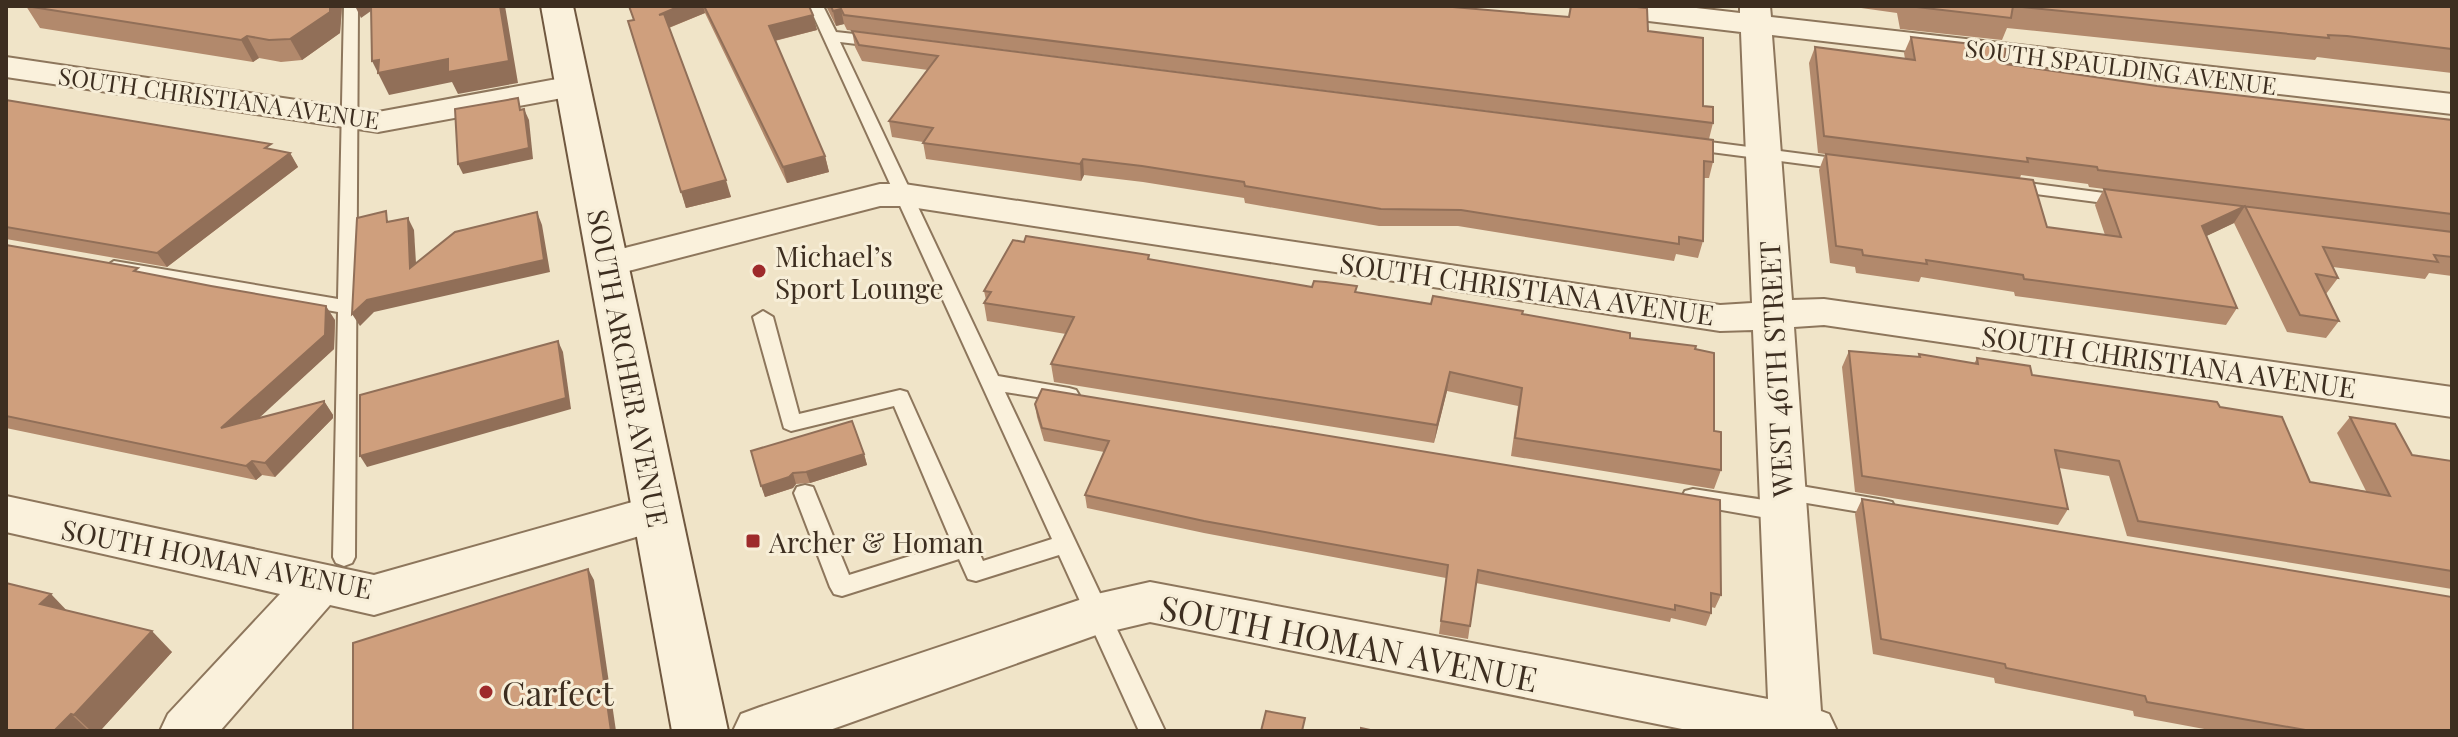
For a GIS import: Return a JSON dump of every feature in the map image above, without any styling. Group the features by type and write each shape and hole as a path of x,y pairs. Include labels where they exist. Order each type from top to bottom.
{"main road":[{"name":"SOUTH ARCHER AVENUE","path":"557,6 700,731"}],"street":[{"name":"SOUTH SPAULDING AVENUE","path":"1598,6 1755,15 2452,104"},
{"name":"WEST 46TH STREET","path":"1755,15 1783,502 1801,730"},
{"name":"SOUTH CHRISTIANA AVENUE","path":"6,67 378,122 573,86"},
{"name":"SOUTH CHRISTIANA AVENUE","path":"609,264 880,195 904,195 1720,318 1824,312 2452,402"},
{"name":"SOUTH HOMAN AVENUE","path":"6,514 332,570 374,595 657,513"},
{"path":"187,731 332,570"},
{"name":"SOUTH HOMAN AVENUE","path":"760,731 1097,614 1150,602 1801,730"}],"lane":[{"path":"332,570 347,307 351,6"},
{"path":"816,6 1152,731"},
{"path":"829,36 893,44"},
{"path":"1670,142 1872,168"},
{"path":"1997,184 2139,202"},
{"path":"99,264 347,307"},
{"path":"763,317 791,423 900,397 976,572 1065,544"},
{"path":"990,382 1083,397"},
{"path":"805,493 842,587 965,548"},
{"path":"1676,494 1905,512"}],"building":[{"path":"26,6 330,6 330,12 290,39 269,40 247,36 241,40"},
{"path":"371,6 500,6 509,61 448,72 448,59 378,73 379,60 372,61"},
{"path":"629,6 680,6 659,15 664,14 726,180 681,192 628,21 634,20"},
{"path":"704,6 809,6 813,15 769,26 825,156 783,167"},
{"path":"831,6 1441,6 1569,17 1571,6 1647,8 1648,31 1703,38 1703,106 1713,107 1713,123 844,15 841,9 833,11"},
{"path":"1908,6 2013,6 2011,18"},
{"path":"2013,6 2452,6 2452,49 2347,36 2328,35 2329,38"},
{"path":"852,31 1713,140 1713,162 1704,161 1703,241 1679,237 1679,244 1461,210 1381,209 1142,166 1083,159 1080,164 923,143 933,128 889,121 938,56 859,45"},
{"path":"1911,37 2006,48 2004,64 2157,86 2452,120 2452,214 2098,170 2097,167 2027,158 2028,162 1824,136 1815,47 1915,60"},
{"path":"518,98 520,110 524,109 529,148 458,164 455,109"},
{"path":"6,100 271,144 265,148 290,153 157,253 6,227"},
{"path":"1826,154 2033,180 2047,227 2121,237 2104,189 2244,206 2202,226 2237,308 2024,279 2023,275 1926,260 1927,264 1863,255 1862,250 1836,246"},
{"path":"2245,206 2452,232 2452,257 2434,255 2438,262 2323,247 2338,278 2316,274 2339,321 2300,315"},
{"path":"386,211 387,222 408,218 410,268 455,232 537,212 544,260 367,300 352,314 357,218"},
{"path":"1026,236 1149,255 1148,259 1312,287 1314,281 1357,286 1355,292 1431,304 1433,296 1630,333 1630,338 1696,346 1695,349 1714,353 1714,431 1721,432 1721,470 1515,438 1522,388 1450,372 1437,425 1051,364 1074,317 984,303 991,292 984,291 1013,240 1024,242"},
{"path":"6,245 326,306 325,335 221,428 324,401 324,404 265,463 252,461 246,466 6,416"},
{"path":"558,341 566,398 360,456 360,395"},
{"path":"1849,351 1920,357 1919,354 1978,364 1977,358 2030,366 2032,375 2217,402 2220,407 2282,417 2310,482 2390,496 2350,417 2395,424 2412,455 2452,461 2452,571 2138,521 2119,461 2055,450 2068,509 1862,476"},
{"path":"1042,389 1720,500 1721,595 1711,593 1711,613 1675,605 1675,610 1478,570 1470,626 1441,621 1448,565 1204,521 1085,495 1109,441 1042,428 1035,404"},
{"path":"852,421 864,454 793,473 761,486 751,451"},
{"path":"1862,499 2452,597 2452,731 2311,731 2147,702 2145,696 1881,639"},
{"name":"Carfect","path":"588,569 611,731 353,731 353,643"},
{"path":"6,583 51,594 40,604 152,631 74,715 71,714 54,731 6,731"},
{"path":"1266,711 1305,718 1302,731 1261,731"}],"place":[{"name":"Michael’s Sport Lounge","path":"759,271"},
{"name":"Archer & Homan","path":"753,541"},
{"name":"Carfect","path":"486,692"}]}
